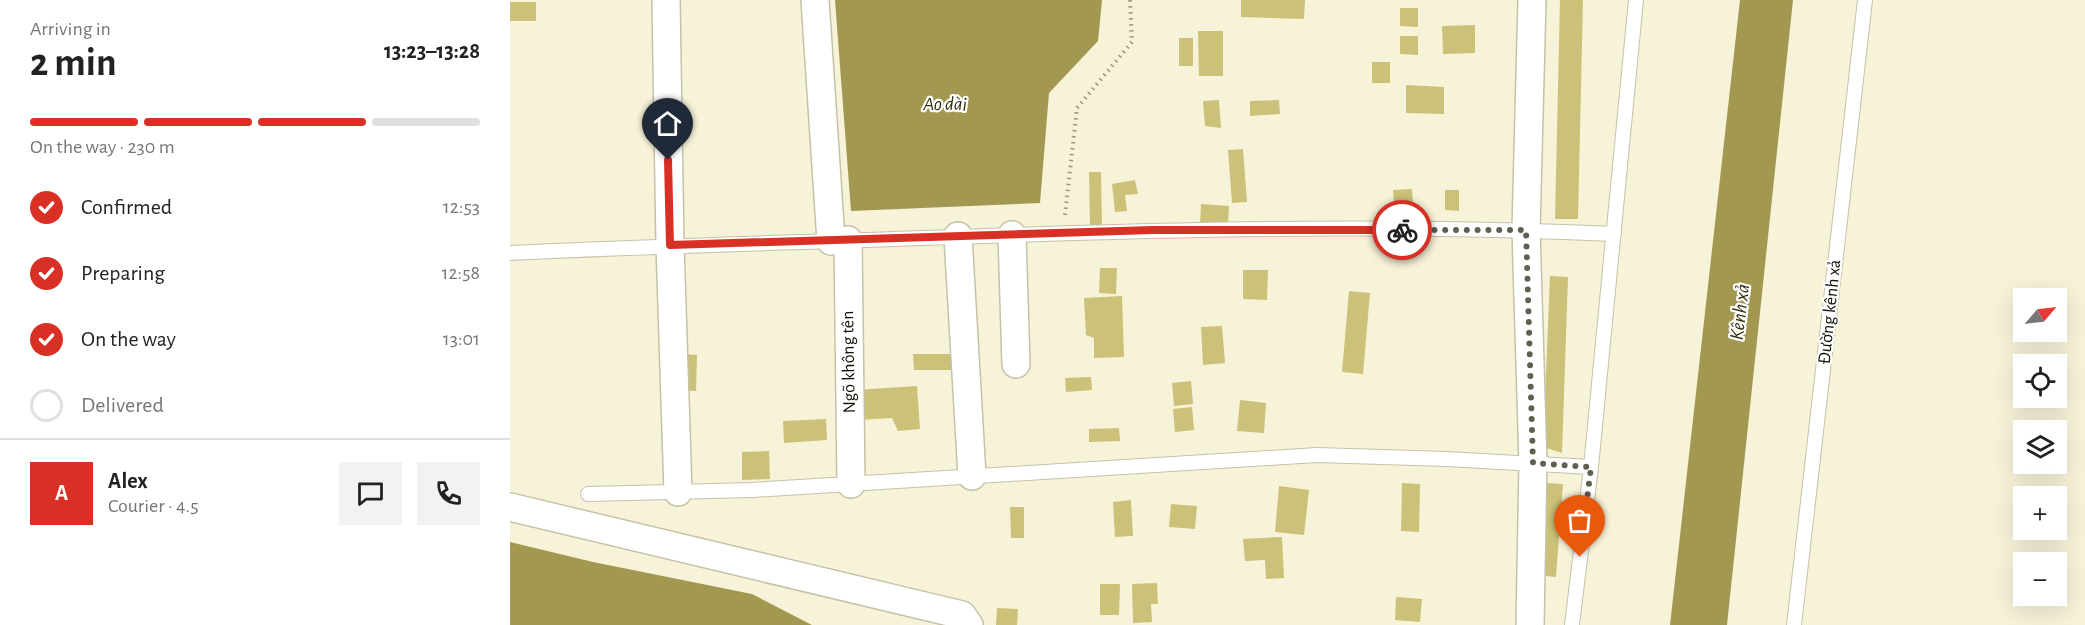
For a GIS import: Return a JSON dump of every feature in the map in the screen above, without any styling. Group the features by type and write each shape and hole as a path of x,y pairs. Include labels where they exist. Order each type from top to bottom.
{"street":[{"path":"666,0 670,245 678,492"},
{"name":"Ngõ không tên","path":"815,0 840,241 850,484"},
{"path":"1530,625 1533,463 1526,230 1532,0"},
{"path":"1012,235 1016,364"},
{"path":"958,236 972,476"},
{"path":"510,507 962,615 969,625"}],"lane":[{"path":"1572,625 1591,467 1636,0"},
{"name":"Đường kênh xả","path":"1794,625 1865,0"},
{"path":"510,253 670,245 1152,230 1526,230 1614,234"},
{"path":"588,494 752,490 1317,455 1591,467"}],"path":[{"path":"1064,224 1077,108 1132,42 1130,0"}],"water":[{"name":"Ao dài","path":"835,0 1102,0 1098,41 1049,93 1040,203 851,211"},
{"name":"Kênh xả","path":"1740,0 1793,0 1727,625 1670,625"},
{"path":"510,542 593,562 752,594 812,625 510,625"}],"building":[{"path":"1241,0 1305,0 1304,19 1241,17"},
{"path":"1560,0 1583,0 1578,219 1555,219"},
{"path":"510,2 536,2 536,21 510,21"},
{"path":"1400,8 1418,8 1418,27 1400,26"},
{"path":"1475,25 1475,53 1443,54 1442,26"},
{"path":"1198,31 1223,31 1223,76 1199,76"},
{"path":"1400,36 1418,36 1418,55 1400,54"},
{"path":"1179,38 1193,38 1193,66 1179,66"},
{"path":"1372,62 1390,62 1390,83 1372,83"},
{"path":"1406,85 1444,87 1444,114 1406,113"},
{"path":"1219,100 1221,128 1205,126 1203,101"},
{"path":"1279,100 1280,114 1250,116 1250,101"},
{"path":"1243,149 1247,202 1232,203 1228,150"},
{"path":"1089,172 1101,172 1102,227 1090,227"},
{"path":"1135,180 1138,194 1125,195 1127,211 1115,212 1112,184"},
{"path":"1412,189 1414,217 1395,218 1393,190"},
{"path":"1445,190 1459,190 1459,211 1445,210"},
{"path":"1201,204 1229,206 1228,226 1200,225"},
{"path":"1100,268 1117,268 1116,294 1099,293"},
{"path":"1243,270 1268,270 1267,300 1243,299"},
{"path":"1550,276 1568,277 1562,453 1543,447"},
{"path":"1349,291 1370,293 1363,374 1342,372"},
{"path":"1122,296 1124,357 1094,358 1094,338 1086,335 1084,298"},
{"path":"1222,326 1225,363 1203,365 1201,327"},
{"path":"684,354 697,355 696,391 683,390"},
{"path":"913,354 953,354 953,370 914,370"},
{"path":"1091,377 1092,390 1066,392 1065,378"},
{"path":"1191,381 1193,404 1174,406 1172,383"},
{"path":"917,386 920,429 898,431 892,418 857,420 855,390"},
{"path":"1240,400 1266,403 1264,433 1237,431"},
{"path":"1192,407 1194,430 1175,432 1173,409"},
{"path":"826,419 827,440 784,443 783,421"},
{"path":"1119,428 1120,441 1089,442 1089,429"},
{"path":"769,451 770,479 742,480 742,452"},
{"path":"1402,483 1420,484 1419,532 1401,531"},
{"path":"1544,483 1563,484 1556,577 1537,575"},
{"path":"1279,486 1309,490 1304,535 1275,532"},
{"path":"1131,500 1133,536 1115,537 1113,502"},
{"path":"1171,504 1197,506 1195,529 1169,527"},
{"path":"1010,507 1024,507 1024,538 1011,538"},
{"path":"1282,537 1284,578 1266,579 1265,560 1245,561 1243,539"},
{"path":"1157,583 1158,604 1151,604 1152,622 1133,623 1132,584"},
{"path":"1100,584 1120,584 1119,615 1100,615"},
{"path":"1396,597 1422,599 1420,622 1395,620"},
{"path":"997,608 1018,609 1017,625 996,625"}],"way so far":[{"path":"1402,230 1526,230 1533,463 1591,467 1580,557"}],"route":[{"path":"668,160 670,245 1152,230 1402,230"}]}
